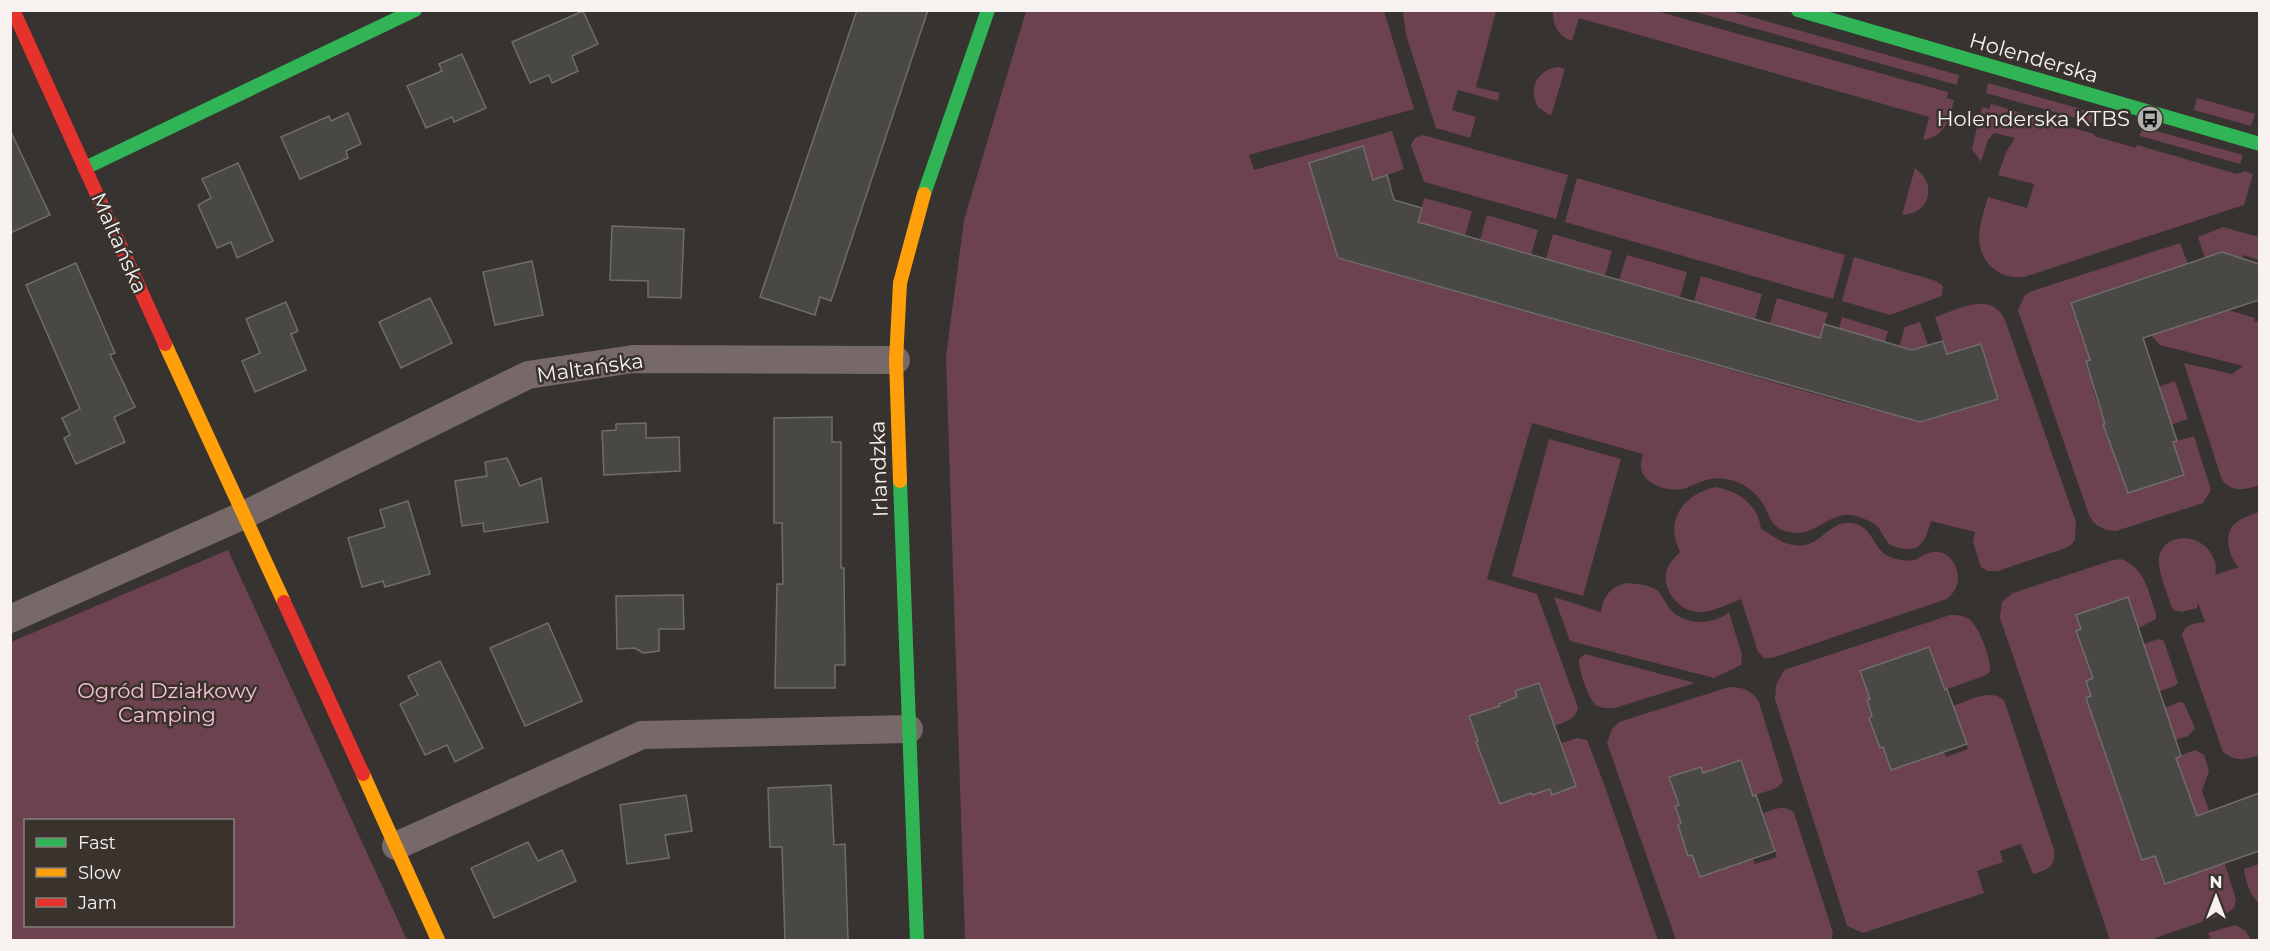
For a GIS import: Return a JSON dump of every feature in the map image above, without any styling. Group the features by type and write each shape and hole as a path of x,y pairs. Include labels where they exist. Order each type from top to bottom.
{"street":[{"name":"Maltańska","path":"13,10 438,940"},
{"name":"Maltańska","path":"85,168 415,10"},
{"name":"Irlandzka","path":"917,940 896,360 900,283 919,209 988,10"},
{"name":"Holenderska","path":"1798,10 2259,144"},
{"name":"Maltańska","path":"10,619 244,514 528,375 633,359 896,360"},
{"path":"396,846 642,735 909,729"}],"green space":[{"path":"1026,11 1384,11 1414,109 1249,155 1254,170 1392,131 1404,169 1373,180 1362,147 1330,230 1338,258 1843,402 1922,422 1998,399 1947,354 1935,317 1974,304 1992,306 2005,320 2076,522 2075,540 2070,546 2060,550 1998,571 1988,571 1981,567 1973,542 1975,532 1931,521 1922,543 1913,549 1890,545 1879,528 1868,520 1851,515 1833,518 1808,531 1789,532 1778,528 1756,495 1737,482 1715,478 1680,489 1659,487 1643,474 1641,461 1643,454 1532,423 1487,579 1537,594 1578,707 1572,718 1554,726 1539,683 1515,691 1517,697 1499,704 1501,710 1470,717 1478,741 1476,742 1500,804 1519,797 1529,789 1532,795 1550,789 1553,795 1576,786 1561,743 1577,738 1587,740 1658,940 965,940 946,357 964,220"},
{"path":"1403,11 1496,11 1476,87 1500,93 1498,101 1458,90 1452,110 1476,117 1470,138 1436,128 1406,35"},
{"path":"1553,11 1656,11 1948,92 1947,98 1954,100 1942,131 1923,140 1929,117 1579,18 1572,41 1557,29"},
{"path":"1692,11 1730,11 1959,75 1957,85"},
{"path":"1559,67 1565,69 1551,116 1538,107 1534,87 1545,71"},
{"path":"1988,83 2099,114 2097,124 1986,93"},
{"path":"2197,98 2255,114 2251,126 2194,110"},
{"path":"1991,104 2136,148 2137,145 2237,174 2245,171 2253,174 2244,205 2024,277 2004,275 1996,271 1986,260 1979,243 1980,225 1988,197 2027,208 2034,184 1998,175 2006,152 2015,138 1994,133 1988,140 1981,162 1972,149 1982,107 1989,109"},
{"path":"2142,127 2243,155 2240,164 2140,136"},
{"path":"1423,135 1568,175 1556,219 1424,182 1411,145 1415,138"},
{"path":"1915,168 1927,182 1928,197 1919,209 1902,215"},
{"path":"1577,178 1845,255 1833,299 1565,222"},
{"path":"1424,198 1472,211 1465,236 1418,222"},
{"path":"1487,215 1538,230 1531,255 1480,240"},
{"path":"2223,227 2259,237 2259,260 2244,255 2242,259 2222,252 2205,258 2198,237"},
{"path":"1553,234 1612,251 1605,276 1546,259"},
{"path":"2180,243 2188,264 2071,304 2090,360 2095,389 2093,390 2105,424 2103,425 2128,493 2183,475 2173,442 2194,436 2211,490 2203,503 2116,531 2107,530 2096,525 2089,515 2018,310 2025,295 2032,291"},
{"path":"1627,255 1687,272 1680,297 1619,280"},
{"path":"1854,257 1936,281 1943,286 1942,296 1890,315 1842,301"},
{"path":"1701,276 1762,294 1755,319 1694,302"},
{"path":"1777,298 1828,313 1820,338 1770,323"},
{"path":"2228,310 2255,318 2254,321 2259,322 2259,485 2244,489 2230,487 2222,480 2184,363 2232,374 2243,366 2160,345 2151,335"},
{"path":"1842,317 1888,331 1881,355 1835,342"},
{"path":"1920,322 1933,359 1895,360 1905,327"},
{"path":"2175,381 2188,419 2167,426 2155,388"},
{"path":"1549,439 1621,459 1583,596 1512,576"},
{"path":"1715,487 1739,495 1756,513 1761,529 1789,544 1811,543 1832,528 1847,523 1862,526 1883,553 1894,558 1911,561 1932,552 1942,553 1953,561 1958,575 1957,587 1947,599 1772,658 1764,658 1758,652 1741,599 1714,610 1697,612 1683,607 1668,589 1666,574 1668,567 1680,552 1674,529 1680,510 1694,496"},
{"path":"2259,512 2259,755 2241,759 2223,752 2182,635 2188,626 2205,622 2198,603 2197,608 2182,612 2173,610 2159,565 2160,554 2164,546 2171,541 2190,539 2207,548 2215,562 2215,575 2239,567 2233,560 2228,543 2231,529 2234,524 2245,517"},
{"name":"Ogród Działkowy Camping","path":"228,550 407,940 11,940 11,642"},
{"path":"2121,559 2129,563 2141,575 2148,589 2156,619 2139,628 2128,597 2076,615 2081,629 2077,631 2097,676 2091,696 2086,698 2142,860 2155,856 2165,884 2217,866 2220,849 2236,899 2234,908 2227,913 2150,940 2110,940 2000,618 2002,602 2013,593"},
{"path":"1627,583 1645,585 1655,589 1672,611 1692,621 1708,621 1729,612 1742,655 1741,665 1714,678 1570,641 1554,597 1601,612 1609,593 1616,587"},
{"path":"1950,615 1964,617 1973,623 1984,644 1990,672 1945,690 1929,647 1860,671 1870,699 1867,700 1880,748 1883,747 1891,770 1944,752 1946,757 1968,749 1953,706 1986,695 2004,700 2054,850 2054,860 2050,867 2033,874 2021,844 2000,851 2003,862 1977,871 1984,893 1863,933 1847,926 1775,699 1776,685 1784,670"},
{"path":"2158,639 2164,641 2178,683 2149,695 2138,663 2149,660 2144,644"},
{"path":"1585,654 1695,683 1615,708 1600,707 1590,697 1582,676 1579,659"},
{"path":"1729,687 1747,690 1759,702 1783,781 1777,788 1753,796 1740,760 1703,773 1700,767 1670,777 1679,805 1681,823 1678,825 1688,856 1692,855 1700,877 1753,859 1755,864 1777,857 1763,813 1779,808 1790,810 1794,813 1829,920 1833,933 1831,940 1676,940 1607,743 1612,729 1619,722"},
{"path":"2180,702 2184,703 2195,728 2188,736 2166,743 2155,711"},
{"path":"2195,750 2204,755 2209,771 2202,791 2209,811 2197,816 2187,788 2171,759"},
{"path":"2260,864 2259,903 2250,892 2244,869"},
{"path":"2235,925 2246,931 2251,940 2211,940 2208,933"}],"building":[{"path":"857,10 928,10 831,301 820,297 815,315 760,297"},
{"path":"583,11 598,44 572,56 578,71 552,83 549,75 530,83 512,42"},
{"path":"462,54 486,108 454,122 452,117 426,128 407,86 442,71 439,64"},
{"path":"348,113 361,144 346,151 348,158 300,179 281,137 329,116 331,121"},
{"path":"10,130 50,215 10,233"},
{"path":"1363,146 1373,180 1387,175 1394,200 1422,208 1418,222 1820,338 1824,324 1912,350 1943,341 1947,354 1981,344 1998,399 1920,422 1338,258 1309,163"},
{"path":"238,163 273,241 237,258 231,242 217,248 198,205 211,198 202,179"},
{"path":"612,226 684,229 681,298 648,297 648,281 610,280"},
{"path":"2222,252 2259,264 2259,300 2143,338 2177,441 2173,442 2184,475 2128,493 2103,424 2105,424 2086,361 2090,360 2071,303"},
{"path":"532,261 543,315 495,325 483,272"},
{"path":"76,263 115,353 110,355 135,407 114,417 125,442 76,464 64,438 70,435 62,418 80,409 26,285"},
{"path":"430,298 452,343 401,368 379,322"},
{"path":"286,302 298,331 291,334 306,370 255,392 242,361 260,353 246,319"},
{"path":"832,417 832,442 841,442 841,568 844,568 845,665 835,665 835,688 775,688 777,584 783,584 782,523 774,523 774,418"},
{"path":"646,423 646,438 679,437 680,471 604,475 602,431 616,430 616,424"},
{"path":"507,458 520,486 541,478 548,522 484,532 483,523 462,526 455,481 487,476 485,462"},
{"path":"408,501 430,574 385,587 383,581 362,587 348,538 385,527 380,510"},
{"path":"683,595 684,629 659,629 659,651 643,653 635,648 617,649 616,596"},
{"path":"2128,597 2181,756 2176,758 2197,816 2259,793 2259,851 2165,884 2155,856 2142,860 2086,698 2091,696 2086,681 2093,678 2076,631 2081,629 2076,615"},
{"path":"548,623 582,701 525,726 490,648"},
{"path":"1929,647 1967,744 1891,770 1869,718 1872,716 1867,700 1870,699 1860,671"},
{"path":"440,661 483,748 455,762 447,745 425,755 400,704 418,695 408,676"},
{"path":"1539,683 1576,786 1552,795 1550,789 1532,795 1531,793 1500,804 1476,742 1478,741 1469,716 1500,706 1499,704 1517,697 1515,691"},
{"path":"1741,760 1753,796 1756,795 1775,851 1700,877 1692,855 1688,856 1678,825 1681,823 1675,806 1679,805 1669,777 1701,767 1703,773"},
{"path":"831,785 834,845 845,844 848,940 785,940 782,847 770,847 768,788"},
{"path":"686,795 692,831 665,835 669,858 627,864 620,805"},
{"path":"528,842 538,861 562,850 576,881 494,918 471,868"}],"traffic: fast":[{"path":"85,168 415,10"},
{"path":"924,194 988,10"},
{"path":"1798,10 2260,144"},
{"path":"900,481 917,940"}],"traffic: slow":[{"path":"900,481 896,360 900,283 924,194"},
{"path":"165,344 284,602"},
{"path":"363,774 438,940"}],"traffic: jam":[{"path":"13,10 165,344"},
{"path":"284,602 363,774"}],"place":[{"name":"Holenderska KTBS","path":"2150,119"}]}
